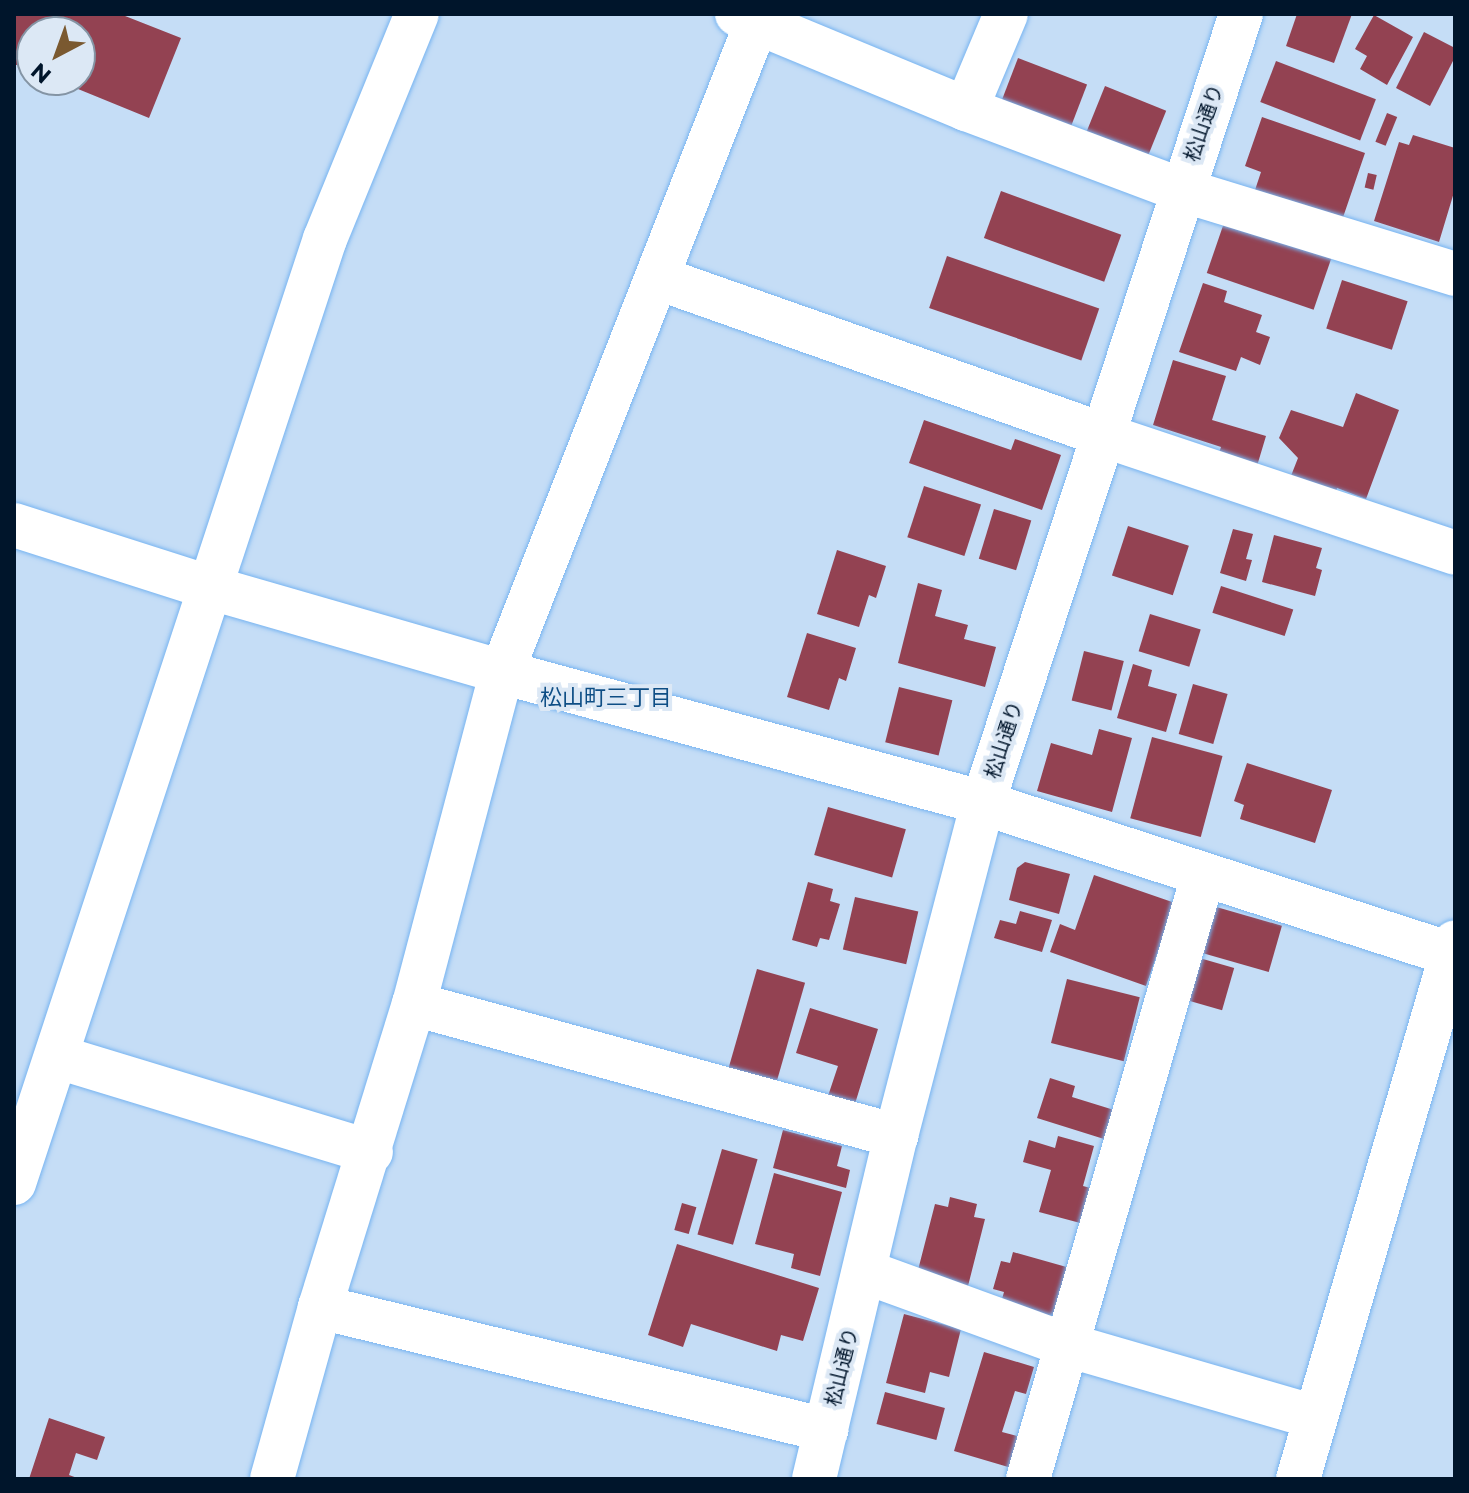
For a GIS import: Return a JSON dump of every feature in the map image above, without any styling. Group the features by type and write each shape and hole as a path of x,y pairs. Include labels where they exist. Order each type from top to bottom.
{"street":[{"path":"14,1183 325,239 417,14"},
{"path":"966,109 1006,14"},
{"name":"松山通り","path":"814,1479 866,1272 896,1136 983,803 1241,14"},
{"path":"272,1479 320,1307 371,1152 414,1004 502,672 658,278 751,17 966,109 1182,190 1455,274"},
{"path":"658,278 1103,435 1455,553"},
{"path":"14,525 208,587 502,672 983,803 1203,876 1454,950 1298,1479"},
{"path":"1028,1479 1203,876"},
{"path":"414,1004 896,1136"},
{"path":"58,1057 371,1152"},
{"path":"866,1272 1067,1345 1315,1417"},
{"path":"320,1307 826,1430"}],"building":[{"path":"14,14 120,14 181,38 149,118 95,96 96,16 16,16 14,64"},
{"path":"1297,14 1352,14 1334,63 1286,46"},
{"path":"1374,15 1413,37 1387,85 1360,69 1367,56 1355,49"},
{"path":"1424,32 1455,48 1455,57 1430,106 1396,88"},
{"path":"1018,58 1087,85 1070,130 1000,104"},
{"path":"1276,61 1376,99 1360,140 1260,102"},
{"path":"1105,86 1166,111 1145,163 1084,138"},
{"path":"1387,113 1397,117 1386,146 1375,142"},
{"path":"1262,117 1365,153 1338,232 1251,202 1261,172 1245,166"},
{"path":"1413,135 1455,148 1455,189 1439,242 1374,221 1399,142 1409,145"},
{"path":"1368,173 1377,175 1373,190 1365,188"},
{"path":"1001,191 1121,235 1104,282 984,238"},
{"path":"1225,220 1332,257 1314,310 1207,273"},
{"path":"947,256 1099,308 1081,360 929,308"},
{"path":"1342,280 1408,301 1392,350 1326,329"},
{"path":"1203,283 1227,291 1224,302 1262,315 1256,332 1270,337 1260,365 1241,357 1236,371 1179,352"},
{"path":"1173,360 1226,376 1212,420 1266,436 1254,476 1215,464 1221,447 1153,425"},
{"path":"1356,393 1399,410 1366,499 1337,488 1332,503 1287,486 1298,458 1279,438 1291,410 1343,427"},
{"path":"924,420 1011,450 1015,439 1061,455 1042,510 909,463"},
{"path":"924,486 981,505 964,556 907,537"},
{"path":"994,509 1031,520 1016,570 979,559"},
{"path":"1128,526 1189,546 1173,595 1112,575"},
{"path":"1233,529 1253,534 1246,559 1252,560 1246,581 1220,573"},
{"path":"1274,535 1322,548 1316,568 1322,570 1315,596 1262,582"},
{"path":"837,550 886,566 876,598 869,595 859,627 817,614"},
{"path":"918,583 942,590 935,616 968,625 964,639 996,647 985,687 898,663"},
{"path":"1221,586 1293,609 1285,636 1212,613"},
{"path":"1150,614 1201,629 1189,667 1139,651"},
{"path":"807,633 856,648 846,681 839,678 829,710 787,697"},
{"path":"1084,651 1124,661 1111,710 1072,700"},
{"path":"1133,664 1152,670 1148,686 1177,694 1166,732 1117,718"},
{"path":"1193,684 1228,694 1213,744 1179,734"},
{"path":"899,687 952,700 939,756 885,742"},
{"path":"1099,729 1132,738 1112,812 1037,791 1051,743 1092,755"},
{"path":"1152,737 1223,756 1201,837 1130,818"},
{"path":"1247,763 1332,790 1315,843 1240,819 1244,805 1234,801"},
{"path":"828,807 906,829 892,877 814,855"},
{"path":"1025,862 1070,874 1059,914 1009,900 1017,868"},
{"path":"1094,875 1175,903 1146,986 1050,952 1060,924 1075,930"},
{"path":"808,882 833,889 830,901 840,904 829,940 820,938 817,947 792,940"},
{"path":"855,897 918,912 906,964 843,950"},
{"path":"1206,904 1282,926 1269,972 1193,950"},
{"path":"1020,911 1052,920 1042,952 994,938 1000,920 1016,924"},
{"path":"1189,955 1234,968 1222,1010 1177,997"},
{"path":"757,969 805,983 775,1087 727,1073"},
{"path":"1067,979 1140,997 1124,1061 1051,1043"},
{"path":"810,1008 878,1029 854,1107 827,1099 838,1066 796,1053"},
{"path":"1050,1078 1075,1086 1072,1097 1114,1110 1104,1139 1037,1118"},
{"path":"783,1130 842,1146 837,1166 850,1170 846,1188 773,1168"},
{"path":"1058,1136 1094,1146 1083,1186 1094,1189 1084,1224 1039,1212 1051,1170 1023,1162 1029,1140 1055,1148"},
{"path":"722,1149 758,1159 733,1245 697,1235"},
{"path":"774,1173 842,1192 820,1276 791,1268 794,1254 755,1244"},
{"path":"950,1197 977,1204 974,1217 985,1219 968,1286 917,1274 935,1204 948,1207"},
{"path":"682,1203 696,1207 689,1234 674,1230"},
{"path":"677,1244 819,1288 803,1341 781,1335 777,1351 691,1324 683,1347 648,1335"},
{"path":"1013,1252 1070,1268 1055,1321 1000,1306 1004,1292 993,1289 1001,1261 1010,1263"},
{"path":"904,1314 961,1329 949,1377 930,1372 925,1393 886,1383"},
{"path":"984,1352 1034,1367 1026,1394 1015,1391 1002,1432 1024,1438 1015,1469 954,1451"},
{"path":"885,1392 945,1408 936,1440 876,1424"},
{"path":"49,1418 105,1437 97,1460 76,1453 69,1475 80,1479 29,1479"}],"district":[{"name":"松山町三丁目","path":"606,698"}]}
